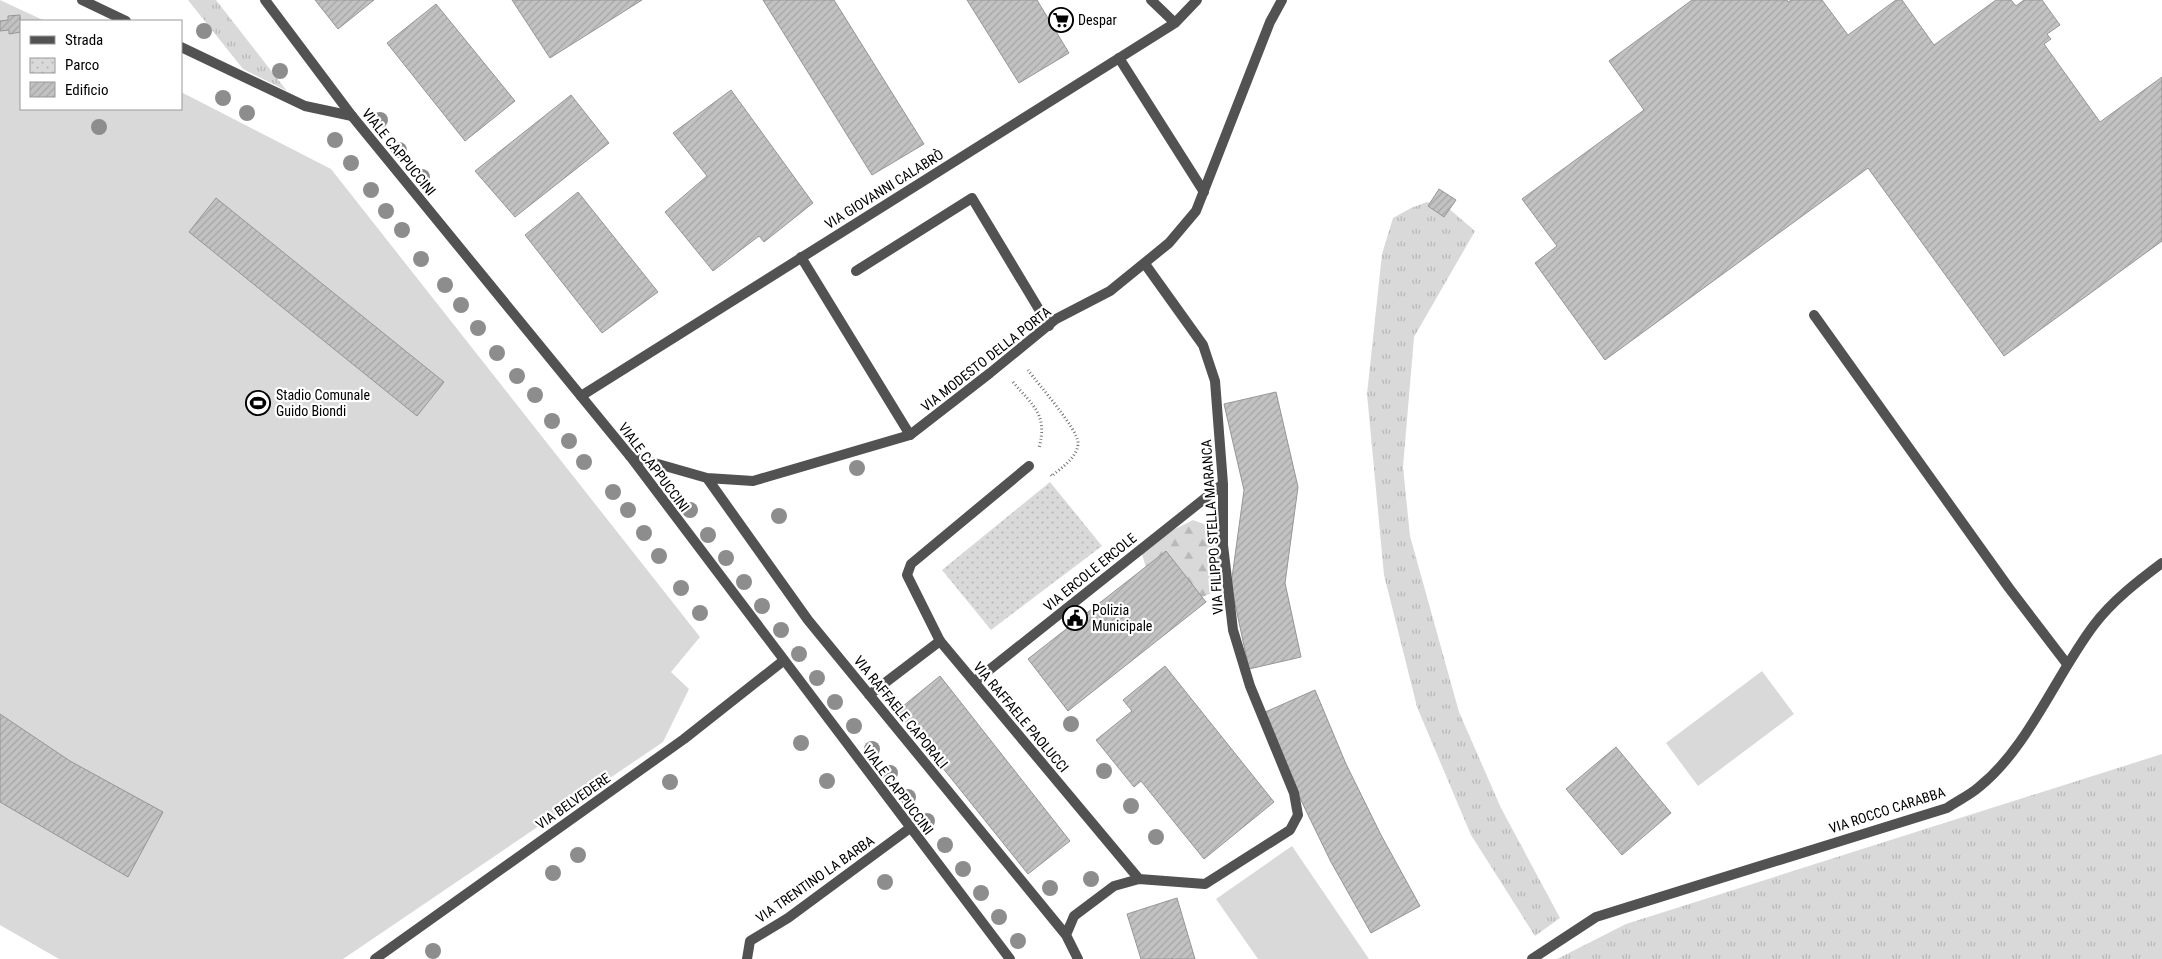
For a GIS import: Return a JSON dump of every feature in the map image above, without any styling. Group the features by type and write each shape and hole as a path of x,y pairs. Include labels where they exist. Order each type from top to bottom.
{"street":[{"path":"82,0 124,20"},
{"name":"VIALE CAPPUCCINI","path":"266,0 352,116 630,456 1010,959"},
{"path":"1151,0 1175,23"},
{"name":"VIA GIOVANNI CALABRÒ","path":"581,396 1175,23 1197,0"},
{"name":"VIA MODESTO DELLA PORTA","path":"630,456 708,478 753,481 910,436 1000,366 1056,319 1110,291 1169,243 1196,211 1270,22 1282,0"},
{"path":"182,47 305,106 352,116"},
{"path":"1119,58 1204,192"},
{"path":"856,271 972,198 1049,326"},
{"path":"801,257 910,436"},
{"name":"VIA FILIPPO STELLA MARANCA","path":"1066,935 1074,916 1114,886 1139,879 1205,884 1290,830 1298,815 1294,793 1250,686 1232,630 1224,545 1223,484 1215,380 1203,346 1145,264"},
{"path":"1814,315 2009,588 2067,664"},
{"name":"VIA RAFFAELE PAOLUCCI","path":"1032,461 911,564 907,575 940,641 1139,879"},
{"name":"VIA RAFFAELE CAPORALI","path":"708,478 808,620 1066,935 1078,959"},
{"name":"VIA ERCOLE ERCOLE","path":"974,682 1223,484"},
{"name":"VIA ROCCO CARABBA","path":"1532,959 1596,917 1946,808 1979,787 2011,754 2067,664 2096,623 2137,582 2162,563"},
{"path":"869,695 940,641"},
{"name":"VIA BELVEDERE","path":"375,959 684,739 783,661"},
{"name":"VIA TRENTINO LA BARBA","path":"747,959 750,941 788,918 910,828"}],"path":[{"path":"1000,366 1040,415 1043,429 1039,447 1032,461 1052,476 1074,456 1078,443 1074,429 1027,370 1034,365"}],"green space":[{"name":"Stadio Comunale Guido Biondi","path":"0,0 43,20 20,20 20,110 182,110 182,93 331,169 700,637 671,672 689,689 663,742 343,959 59,959 0,925"},
{"path":"188,0 216,0 287,91 243,69"},
{"path":"1427,202 1447,207 1475,231 1414,337 1403,467 1410,536 1459,712 1501,808 1560,918 1535,936 1471,835 1417,707 1384,575 1367,394 1382,254 1393,218"},
{"path":"1050,482 1102,546 991,630 942,570"},
{"path":"1193,520 1206,525 1213,532 1221,558 1220,576 1214,592 1200,598 1150,581 1142,554 1163,535"},
{"path":"1762,671 1794,714 1698,786 1666,743"},
{"path":"2162,754 2162,959 1557,959 1626,924"},
{"path":"1292,846 1369,959 1258,959 1216,899"}],"building":[{"path":"315,0 374,0 338,29"},
{"path":"512,0 642,0 550,58"},
{"path":"763,0 834,0 924,144 872,175"},
{"path":"967,0 1037,0 1069,53 1019,83"},
{"path":"1692,0 1787,0 1788,2 1791,0 1822,0 1848,35 1896,0 1902,0 1934,45 1996,0 2011,0 2016,6 2024,0 2042,0 2060,25 2047,34 2051,39 2044,44 2100,122 2162,77 2162,241 2004,356 1868,168 1605,360 1535,263 1557,246 1522,199 1644,110 1609,61"},
{"path":"436,4 515,101 465,141 387,43"},
{"path":"20,15 20,32 9,34 9,30 0,31 0,21 8,20 8,16"},
{"path":"731,90 813,203 764,242 759,236 713,271 665,212 707,176 673,133"},
{"path":"571,95 609,143 515,217 475,171"},
{"path":"1439,189 1456,200 1444,217 1428,206"},
{"path":"578,192 658,292 602,333 525,235"},
{"path":"216,198 444,382 417,416 189,232"},
{"path":"1276,392 1298,487 1285,583 1301,657 1249,669 1231,585 1244,490 1224,404"},
{"path":"1166,551 1206,602 1068,711 1028,659"},
{"path":"1165,666 1274,802 1204,859 1141,781 1134,787 1096,740 1132,711 1123,700"},
{"path":"940,676 1070,841 1028,874 897,711"},
{"path":"1315,690 1346,764 1381,835 1420,906 1371,933 1331,862 1295,788 1263,713"},
{"path":"0,714 70,761 163,812 128,877 0,802"},
{"path":"1616,747 1671,813 1622,855 1566,789"},
{"path":"1177,898 1195,959 1141,959 1127,914"}],"place":[{"name":"Despar","path":"1061,20"},
{"name":"Stadio Comunale Guido Biondi","path":"258,403"},
{"name":"Polizia Municipale","path":"1075,618"}]}
